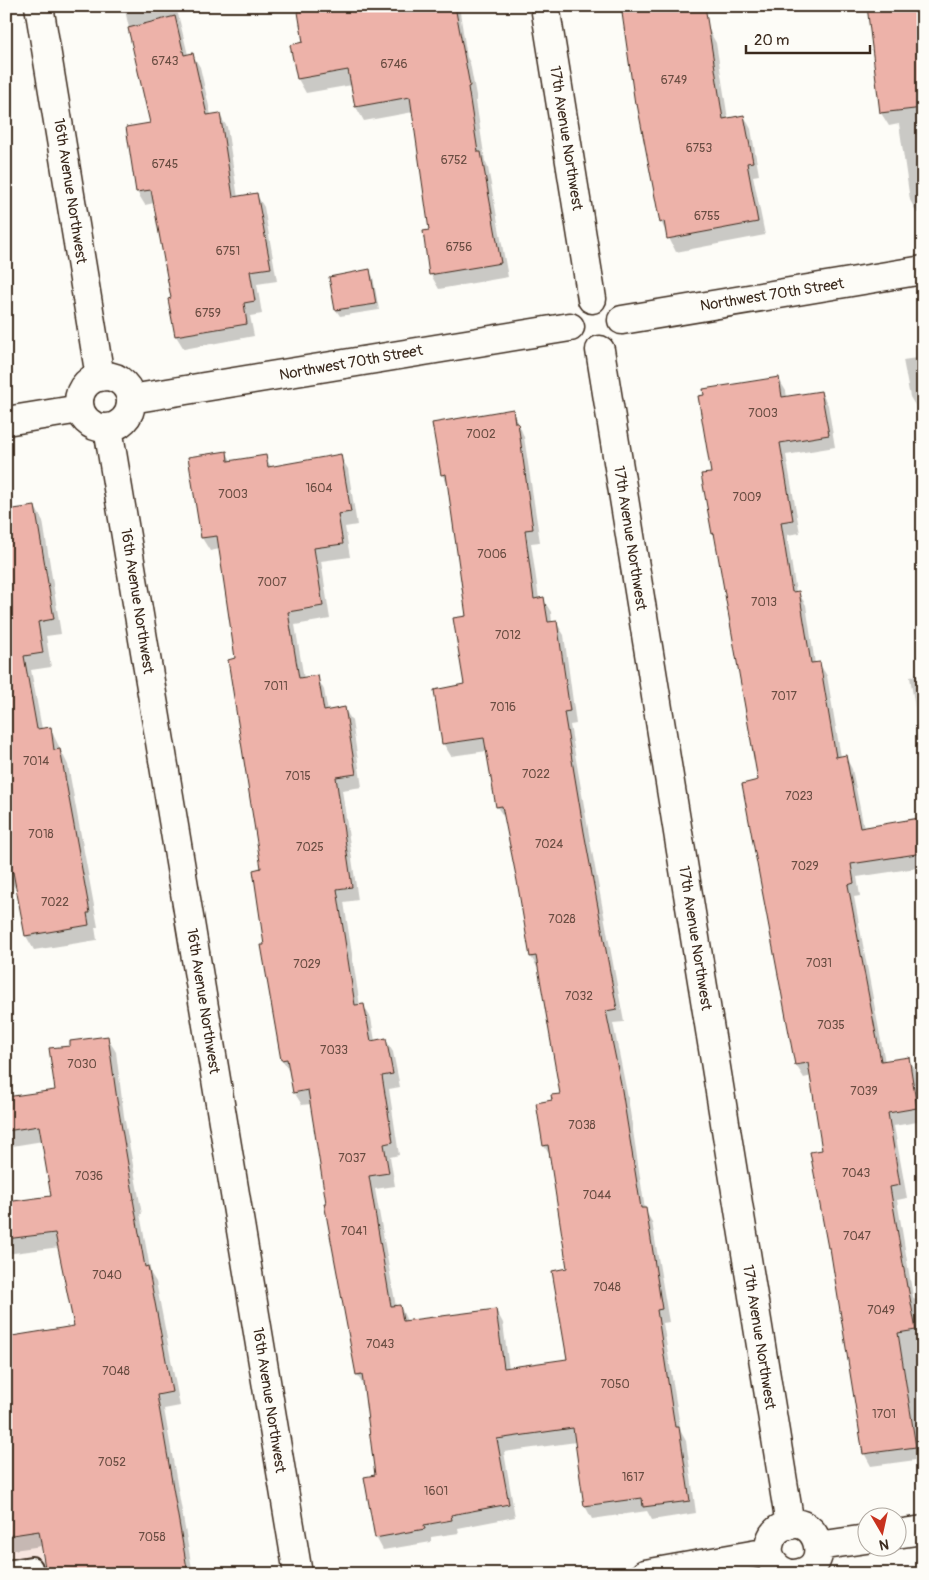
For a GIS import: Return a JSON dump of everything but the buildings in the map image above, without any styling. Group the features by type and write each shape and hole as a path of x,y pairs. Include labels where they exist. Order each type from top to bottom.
{"street":[{"name":"16th Avenue Northwest","path":"39,6 100,377"},
{"name":"17th Avenue Northwest","path":"545,6 592,299"},
{"name":"Northwest 70th Street","path":"622,320 923,270"},
{"path":"592,299 612,303 618,308 622,320 622,333 618,340 603,350 594,351 585,348 572,336 570,327 574,309 581,303 592,299"},
{"name":"Northwest 70th Street","path":"132,400 570,327"},
{"name":"17th Avenue Northwest","path":"600,350 790,1525"},
{"path":"100,377 113,377 121,381 127,387 132,400 127,418 120,424 108,428 94,426 86,420 80,409 80,395 84,387 90,381 100,377"},
{"path":"6,421 80,409"},
{"name":"16th Avenue Northwest","path":"108,428 298,1574"},
{"path":"790,1574 782,1572 771,1560 768,1552 769,1544 772,1535 778,1530 790,1525 801,1525 814,1534 818,1546 817,1558 807,1571 794,1574"},
{"path":"906,1533 923,1530"},
{"path":"818,1546 856,1540"},
{"path":"644,1574 768,1552"}],"lane":[{"path":"6,1572 31,1568"}],"shaded area":[{"path":"6,1334 45,1574 6,1574"}]}
